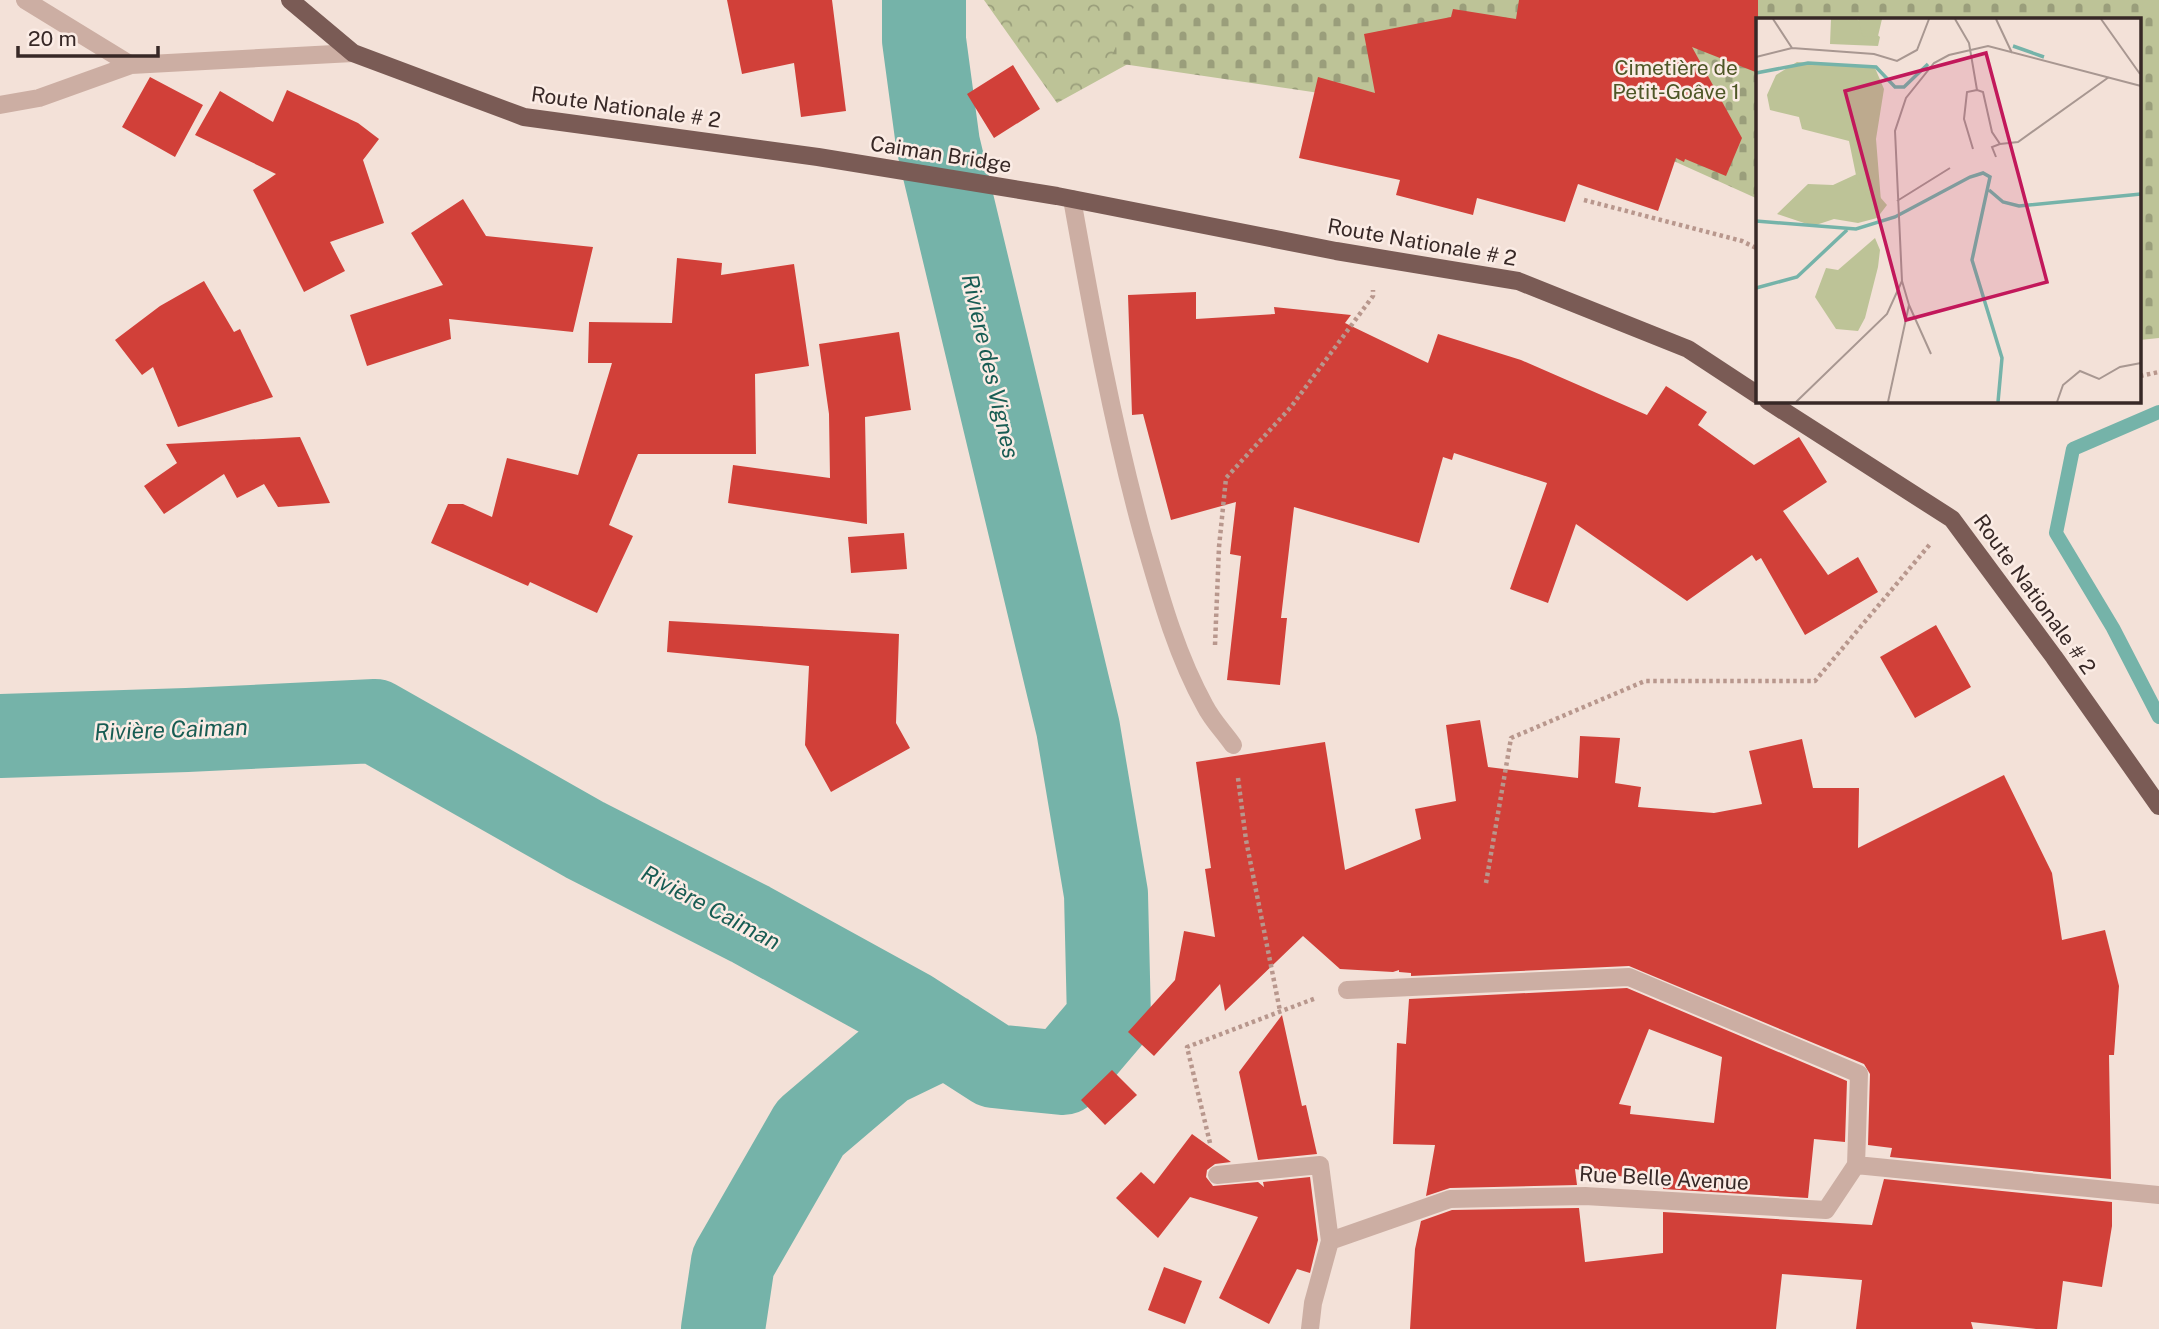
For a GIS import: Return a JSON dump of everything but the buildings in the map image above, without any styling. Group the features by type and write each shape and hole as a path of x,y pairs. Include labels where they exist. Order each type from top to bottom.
{"main road":[{"name":"Route Nationale # 2","path":"290,0 353,53 524,117 818,157"},
{"name":"Caiman Bridge","path":"818,157 1065,197"},
{"name":"Route Nationale # 2","path":"1065,197 1376,258 1518,281 1688,349 1756,393"},
{"name":"Route Nationale # 2","path":"1770,402 1952,519 2159,806"}],"street":[{"path":"25,0 131,65"},
{"path":"0,105 39,98 131,65 353,53"},
{"path":"1065,197 1132,494 1161,600 1206,708 1233,745"},
{"path":"1347,990 1629,977 1859,1074 1856,1165 2159,1195"},
{"path":"1217,1175 1320,1164 1330,1241 1313,1303 1310,1329"},
{"name":"Rue Belle Avenue","path":"1330,1241 1450,1199 1585,1196 1826,1210 1856,1165"}],"path":[{"path":"1584,200 1742,241 1756,248"},
{"path":"1215,651 1219,547 1226,478 1291,407 1373,296 1376,258"},
{"path":"1486,883 1511,738 1645,681 1815,681 1952,519"},
{"path":"1233,745 1246,840 1280,1011"},
{"path":"1217,1175 1187,1047 1308,1000 1347,990"}],"green space":[{"path":"984,0 1279,0 1186,32 1057,103"},
{"name":"Cimetière de Petit-Goâve 1","path":"1137,0 2159,0 2159,338 2142,340 2142,18 1756,18 1756,198 1667,158 1401,105 1109,62"}],"waterway":[{"name":"Rivière Caiman","path":"0,736 375,721 585,840 750,924 910,1012 994,1066 1063,1073 1109,1019 1106,894 1078,728 938,144 924,40 924,0"},
{"path":"2159,412 2073,449 2056,533 2113,628 2159,717"},
{"name":"Riviere des Vignes","path":"723,1329 733,1262 810,1128 884,1065 946,1035"}]}
